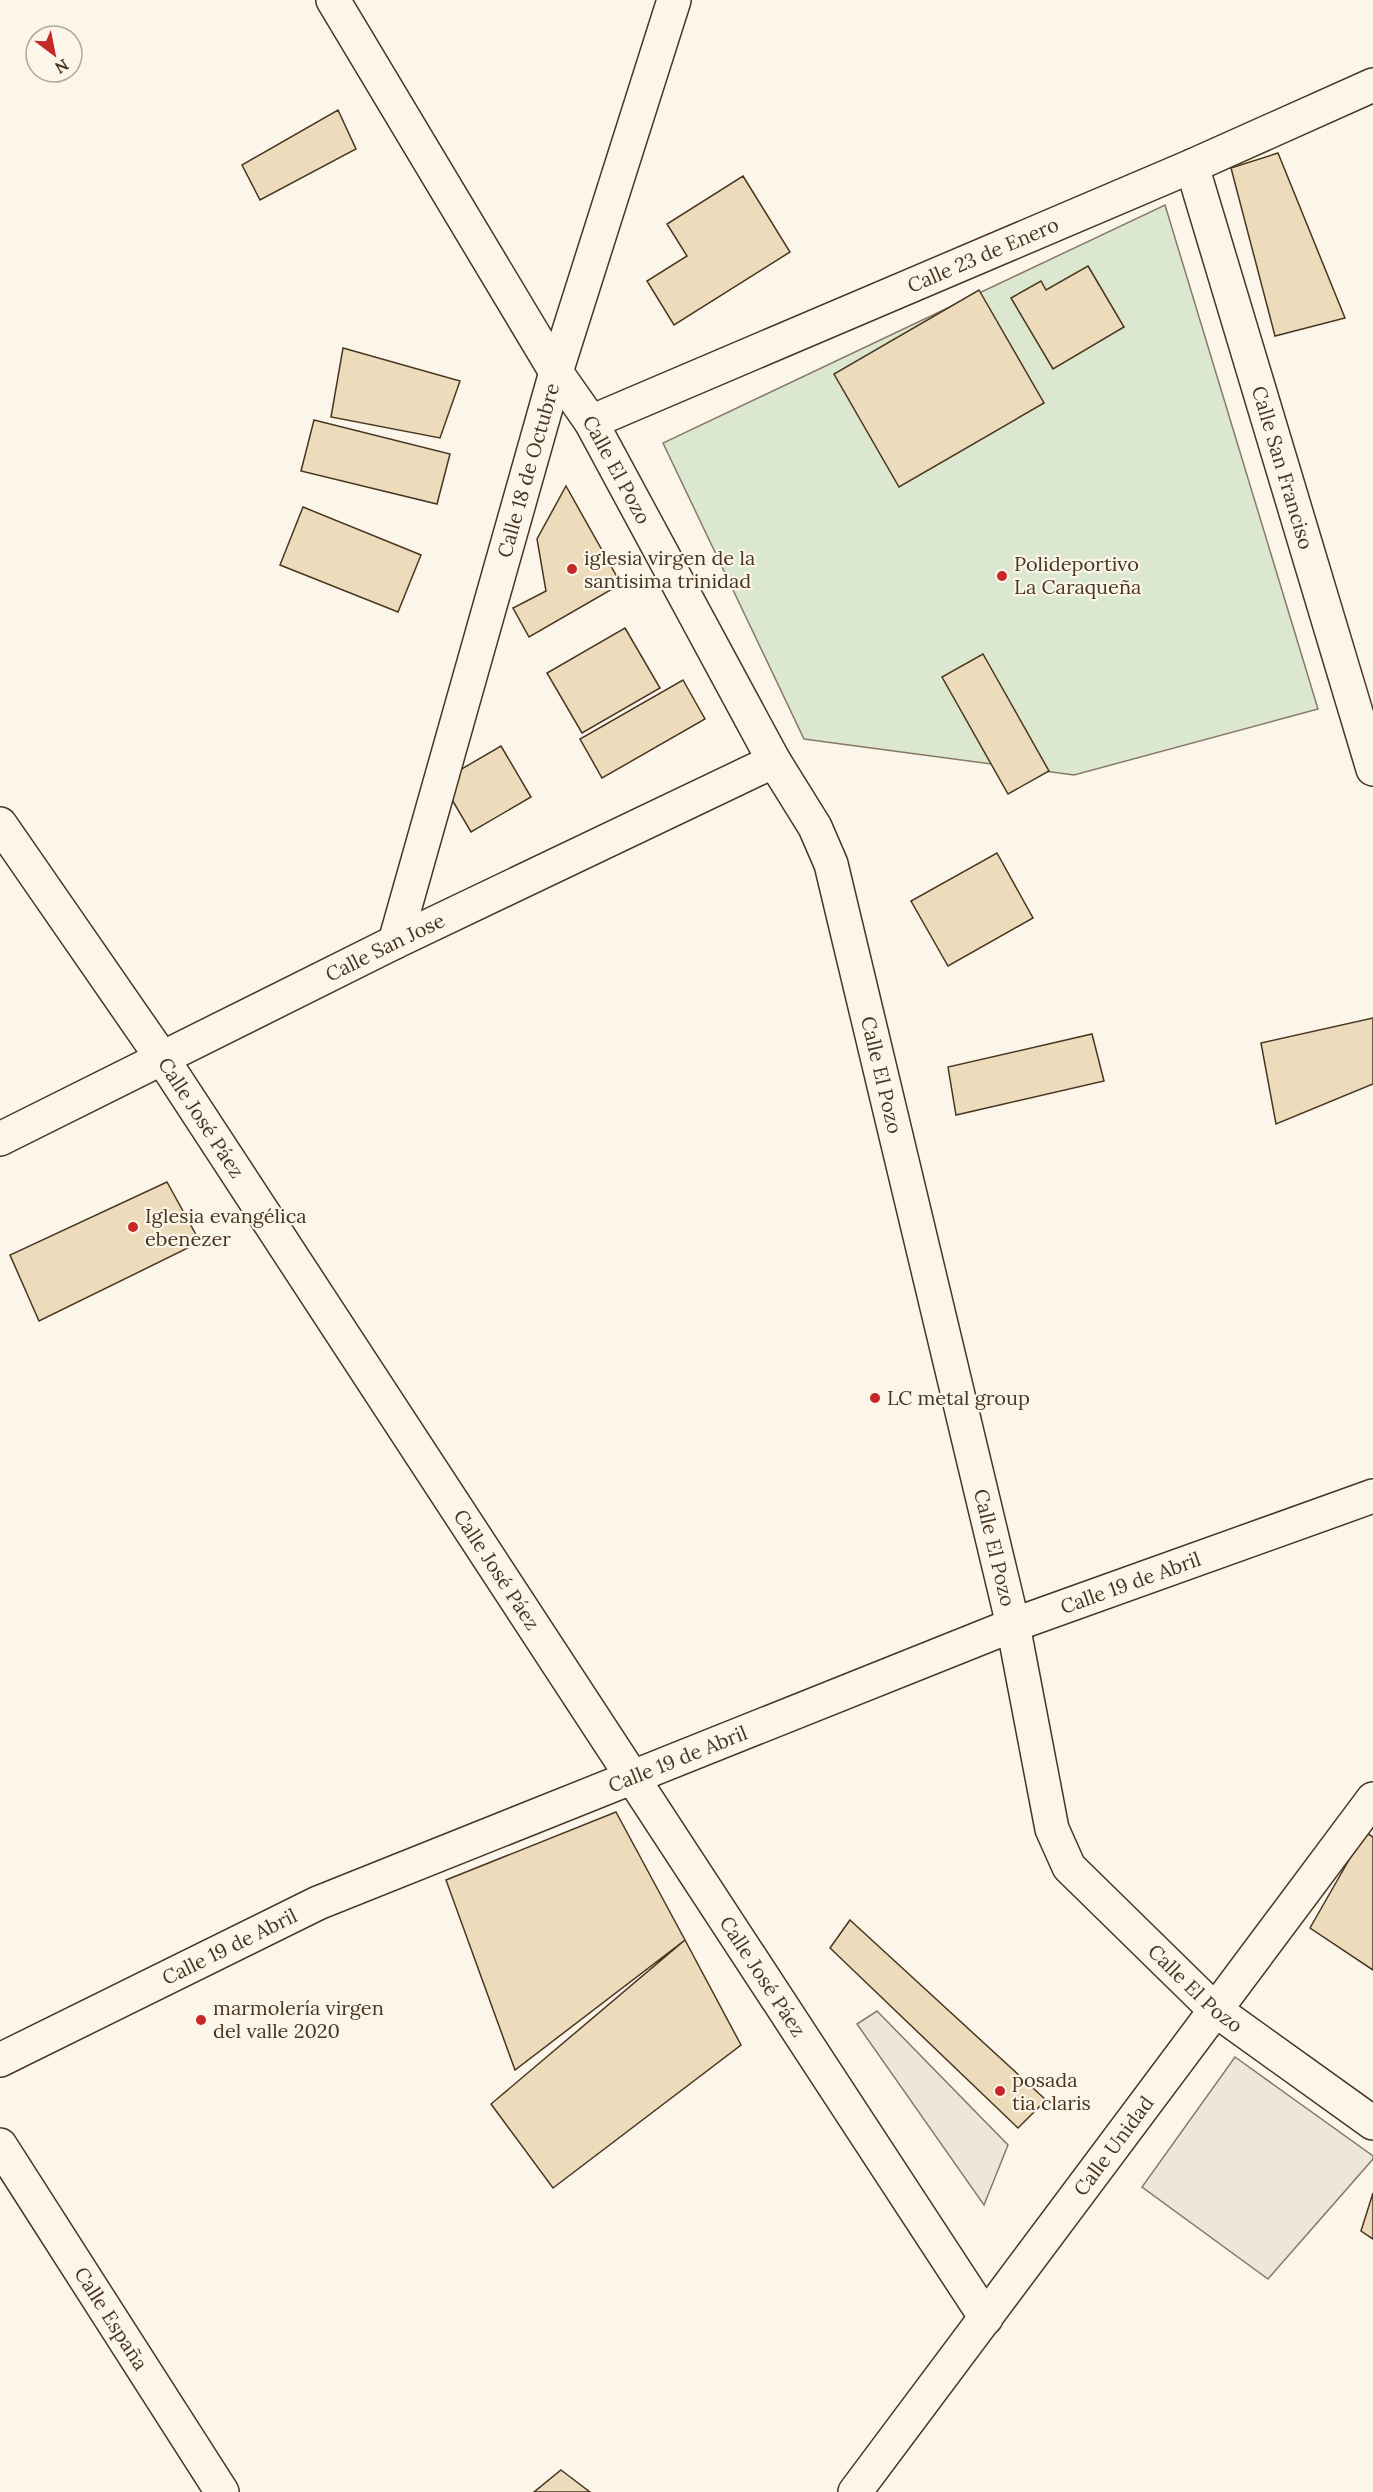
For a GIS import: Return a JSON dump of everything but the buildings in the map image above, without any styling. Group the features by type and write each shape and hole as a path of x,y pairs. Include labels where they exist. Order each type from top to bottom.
{"street":[{"name":"Calle El Pozo","path":"333,0 556,372 591,422 774,761 815,827 831,864 1013,1625 1052,1828 1069,1867 1214,2010 1373,2123"},
{"name":"Calle 18 de Octubre","path":"395,942 556,372 675,0"},
{"name":"Calle 23 de Enero","path":"591,422 1192,166 1373,85"},
{"name":"Calle San Franciso","path":"1192,166 1373,769"},
{"name":"Calle San Jose","path":"0,1139 395,942 774,761"},
{"name":"Calle José Páez","path":"0,824 162,1058 986,2318"},
{"name":"Calle 19 de Abril","path":"0,2060 318,1903 630,1776 1013,1625 1373,1496"},
{"name":"Calle Unidad","path":"855,2492 1373,1799"},
{"name":"Calle España","path":"0,2145 222,2492"}],"green space":[{"name":"Polideportivo La Caraqueña","path":"1165,205 1318,709 1074,775 804,739 663,443"}],"shaded area":[{"path":"877,2011 1008,2145 984,2205 857,2024"},
{"path":"1235,2057 1373,2156 1373,2159 1268,2279 1142,2187"}],"place":[{"name":"iglesia virgen de la santisima trinidad","path":"572,569"},
{"name":"Polideportivo La Caraqueña","path":"1002,576"},
{"name":"Iglesia evangélica ebenezer","path":"133,1227"},
{"name":"LC metal group","path":"875,1398"},
{"name":"marmolería virgen del valle 2020","path":"201,2020"},
{"name":"posada tia claris","path":"1000,2091"}]}
